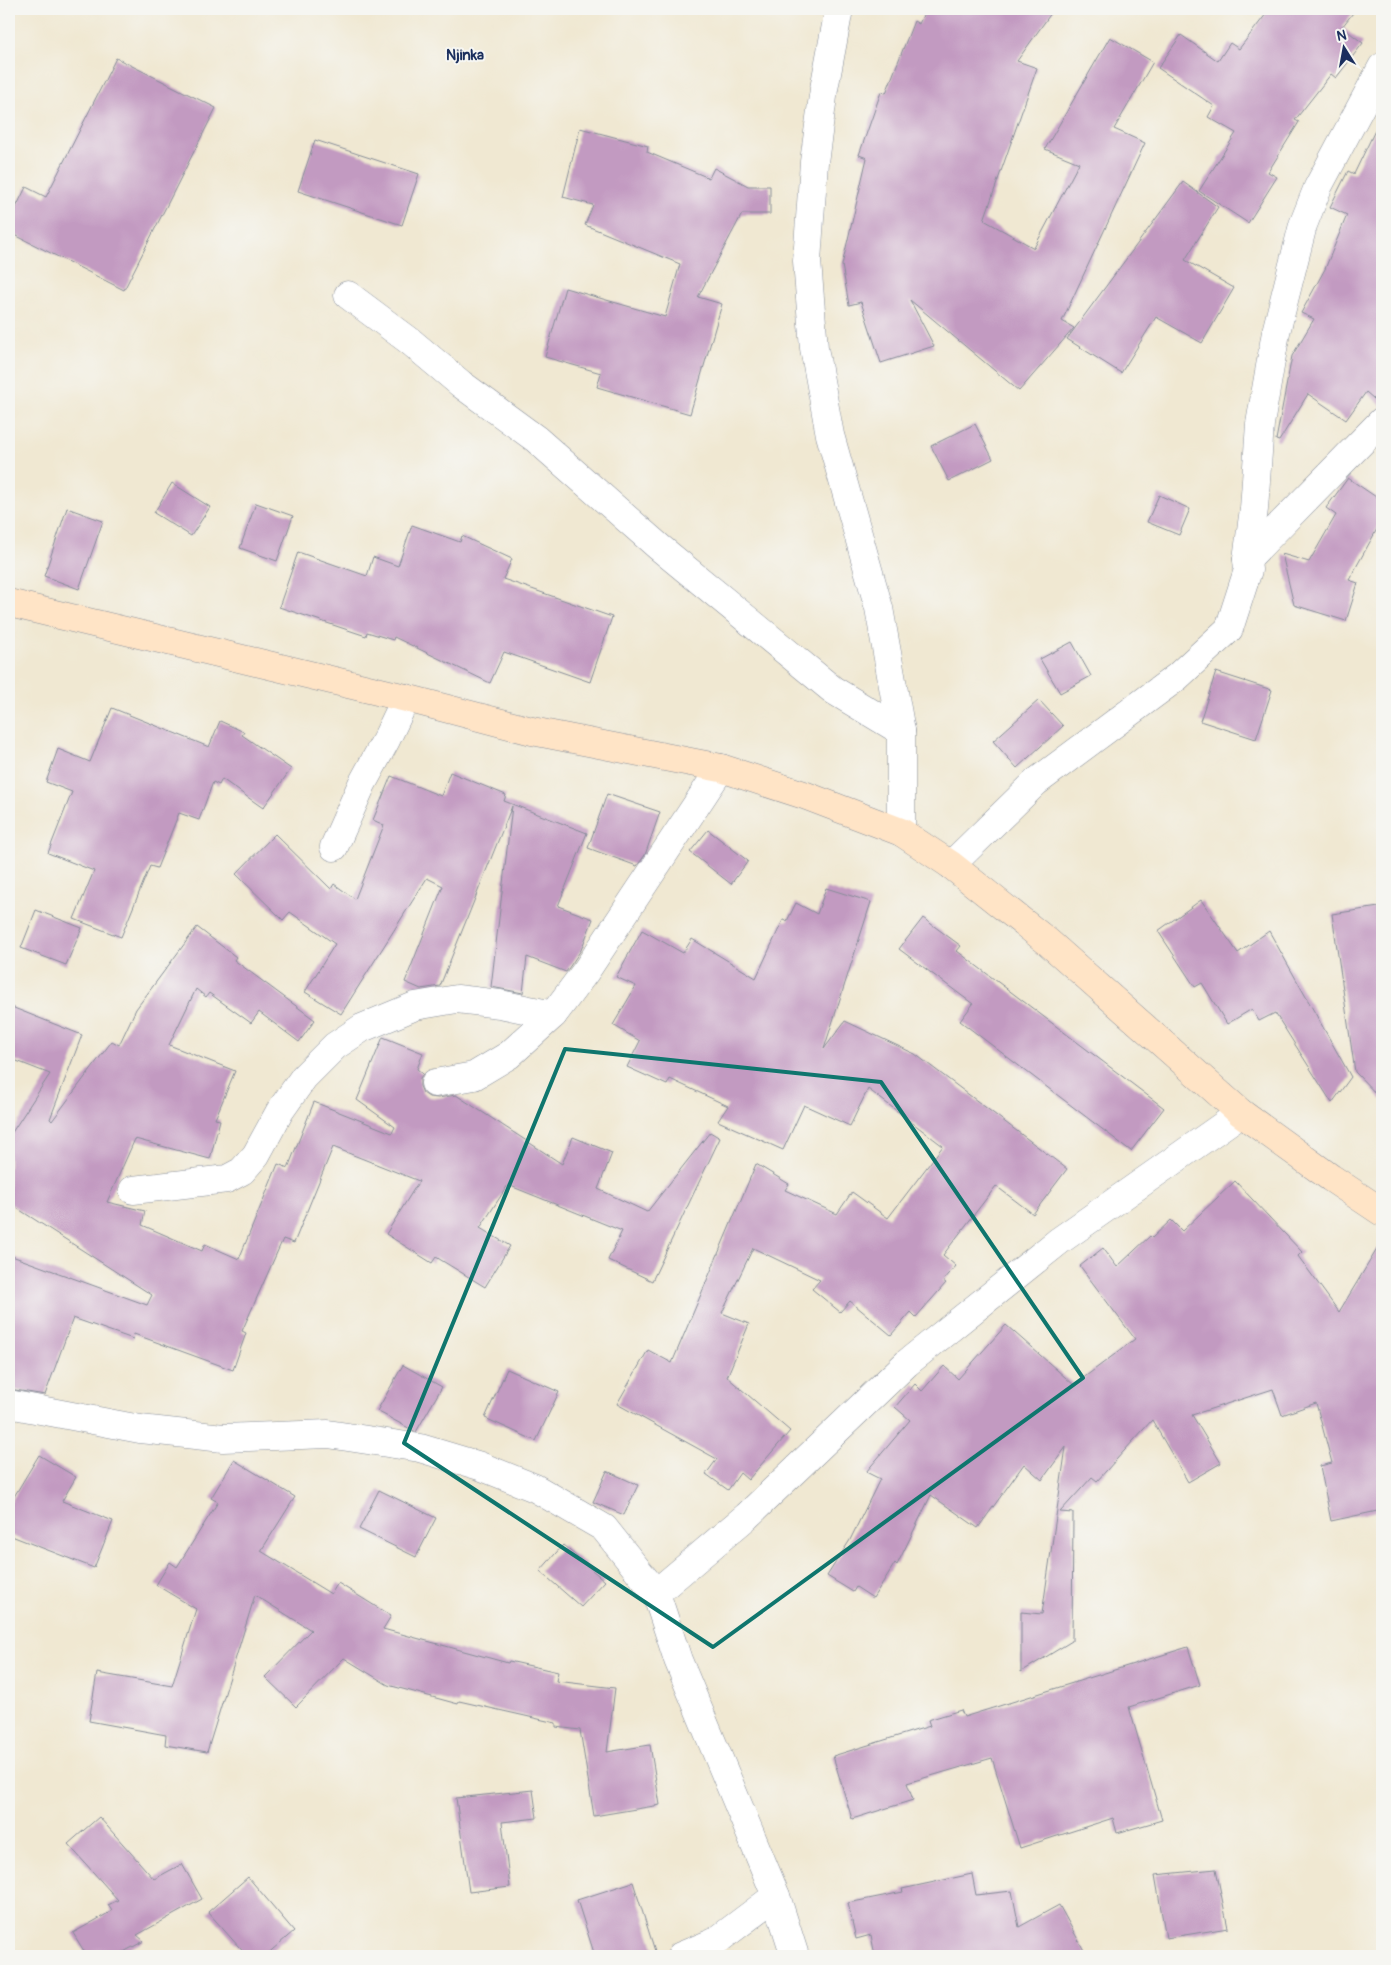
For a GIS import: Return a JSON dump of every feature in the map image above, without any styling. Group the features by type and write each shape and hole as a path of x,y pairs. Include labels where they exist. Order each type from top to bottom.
{"main road":[{"path":"9,603 406,698 532,731 721,768 804,795 901,832 952,865 1048,942 1241,1113 1382,1212"}],"street":[{"path":"839,9 824,89 814,162 808,260 814,348 830,435 878,608 901,731 901,832"},
{"path":"952,865 1036,782 1177,677 1229,629 1248,570 1247,559 1254,509 1260,424 1276,332 1303,225 1318,187 1382,67"},
{"path":"348,295 411,342 461,384 536,439 659,547 833,690 901,731"},
{"path":"1247,559 1382,421"},
{"path":"334,847 362,784 406,698"},
{"path":"435,1083 474,1076 509,1055 553,1015 586,971 721,768"},
{"path":"133,1190 227,1179 242,1171 256,1156 280,1110 304,1077 335,1046 362,1028 414,1006 457,999 500,1004 553,1015"},
{"path":"656,1593 747,1516 907,1364 1059,1241 1241,1113"},
{"path":"9,1404 140,1429 223,1438 328,1434 420,1448 480,1466 535,1488 604,1528 656,1593 685,1678 776,1896 796,1956"},
{"path":"681,1956 715,1942 776,1896"}],"highlighted area":[{"path":"565,1049 881,1082 1083,1378 713,1647 404,1443"}],"building":[{"path":"926,9 1054,9 1017,61 1037,68 984,220 1034,248 1079,163 1045,149 1110,37 1153,62 1114,129 1145,143 1062,321 1074,328 1019,391 910,300 934,346 881,363 861,302 849,305 842,265 867,158 859,155 881,92 886,93 914,21 919,24"},
{"path":"1270,9 1356,9 1342,27 1363,43 1336,78 1331,74 1295,120 1299,122 1268,172 1277,177 1248,223 1199,191 1236,133 1208,117 1214,106 1158,68 1181,35 1218,61 1230,43 1239,49"},
{"path":"116,58 216,108 124,290 9,232 9,222 26,187 46,197"},
{"path":"1382,116 1382,406 1366,392 1346,420 1308,394 1279,441 1276,440 1292,356 1314,319 1301,313 1325,269 1347,215 1330,207 1348,171 1354,174"},
{"path":"580,128 648,146 647,152 709,178 714,168 748,186 770,186 770,214 742,214 698,297 722,304 690,414 597,387 601,373 545,357 565,288 665,317 680,264 585,225 593,205 563,197"},
{"path":"315,140 419,174 402,225 298,191"},
{"path":"1183,182 1218,207 1185,260 1234,288 1202,343 1156,317 1121,373 1067,339"},
{"path":"975,424 993,459 949,481 931,446"},
{"path":"1348,478 1382,501 1382,520 1349,580 1358,583 1346,621 1294,605 1282,554 1309,562 1336,515 1326,508"},
{"path":"172,483 210,507 191,536 154,513"},
{"path":"1159,495 1190,509 1179,535 1147,522"},
{"path":"256,503 293,516 277,561 240,548"},
{"path":"67,508 103,521 79,589 44,576"},
{"path":"412,525 460,542 462,536 512,559 503,579 612,617 590,682 504,652 490,683 394,637 393,640 367,632 366,636 279,607 298,552 367,576 373,557 398,566"},
{"path":"1072,642 1091,676 1060,693 1040,659"},
{"path":"1216,672 1272,690 1256,739 1200,721"},
{"path":"1039,700 1063,726 1017,768 993,741"},
{"path":"112,708 209,747 220,721 244,732 242,735 291,769 263,808 222,779 219,785 213,782 199,820 179,813 157,868 150,866 121,937 74,919 94,871 48,853 72,792 46,782 58,749 90,762"},
{"path":"450,772 506,795 504,801 587,833 558,906 593,919 581,950 566,972 527,957 523,993 491,987 512,806 440,986 421,989 405,982 443,886 427,878 341,1014 305,992 335,944 290,912 283,920 236,874 275,834 331,889 334,884 355,899 384,825 373,820 391,776 441,796"},
{"path":"607,794 660,812 645,855 637,866 588,848"},
{"path":"708,830 748,861 731,884 690,852"},
{"path":"826,888 871,902 824,1049 845,1021 915,1054 1067,1169 1033,1214 996,1186 943,1255 956,1266 943,1281 946,1283 916,1317 911,1312 891,1335 850,1301 840,1312 812,1289 820,1280 753,1248 722,1313 749,1324 727,1377 790,1431 748,1480 740,1473 728,1490 706,1474 717,1459 617,1404 648,1350 672,1363 756,1164 789,1184 785,1190 837,1214 852,1192 888,1218 943,1146 868,1089 850,1126 804,1105 783,1150 718,1121 728,1106 670,1079 667,1085 627,1067 640,1041 613,1025 636,986 616,977 642,930 683,953 692,939 756,978 783,920 787,921 796,903 817,914"},
{"path":"1201,900 1238,953 1269,931 1351,1077 1332,1103 1275,1013 1259,1021 1252,1009 1227,1024 1202,983 1195,987 1158,931"},
{"path":"1379,907 1382,925 1382,1100 1355,1072 1332,914"},
{"path":"36,910 82,928 66,965 21,948"},
{"path":"923,918 961,946 957,951 1164,1108 1131,1151 960,1021 973,1004 899,949"},
{"path":"197,927 236,957 234,960 315,1020 299,1042 259,1012 251,1023 209,993 206,997 196,989 169,1045 235,1071 215,1119 220,1120 210,1159 135,1139 107,1202 145,1211 142,1225 202,1251 205,1244 239,1259 278,1164 288,1168 314,1102 392,1133 395,1127 357,1100 383,1037 423,1053 417,1069 423,1074 420,1078 420,1086 423,1093 429,1097 438,1098 456,1095 562,1164 573,1137 612,1153 598,1189 647,1212 710,1132 720,1138 652,1281 608,1260 622,1231 508,1185 480,1228 510,1246 485,1287 436,1257 432,1263 386,1234 419,1181 333,1147 294,1243 283,1239 242,1331 246,1333 233,1370 134,1334 133,1339 73,1318 45,1395 9,1389 9,1255 147,1305 152,1295 9,1203 9,1137 50,1074 9,1058 9,1006 82,1035 50,1119 52,1121 112,1041 119,1045 136,1009"},
{"path":"1235,1181 1302,1252 1298,1256 1339,1312 1382,1241 1382,1510 1331,1521 1320,1466 1332,1463 1316,1403 1282,1415 1273,1389 1192,1415 1221,1463 1188,1482 1152,1420 1097,1481 1092,1477 1060,1512 1073,1513 1072,1641 1021,1672 1021,1612 1042,1614 1066,1447 1042,1480 1024,1464 978,1528 931,1495 897,1565 895,1563 873,1598 856,1587 853,1592 827,1576 850,1540 880,1479 866,1472 910,1420 895,1407 915,1384 922,1391 944,1366 958,1379 1006,1325 1074,1385 1135,1339 1080,1266 1103,1248 1117,1267 1150,1236 1152,1238 1171,1220 1182,1231"},
{"path":"403,1365 442,1387 416,1432 377,1411"},
{"path":"507,1369 559,1392 536,1441 485,1418"},
{"path":"39,1455 76,1477 62,1501 113,1521 94,1568 9,1535 9,1505"},
{"path":"234,1460 295,1497 261,1551 331,1594 338,1583 391,1616 383,1629 508,1663 509,1661 558,1672 556,1681 615,1688 607,1752 650,1745 660,1805 594,1816 580,1730 556,1727 556,1723 459,1701 458,1704 388,1685 344,1658 296,1707 265,1677 311,1630 255,1595 207,1752 165,1745 166,1735 89,1721 97,1673 172,1686 196,1609 156,1585 170,1562 177,1567 218,1502 211,1498"},
{"path":"607,1471 638,1485 624,1515 593,1502"},
{"path":"379,1490 436,1518 416,1557 359,1529"},
{"path":"563,1545 605,1581 581,1607 540,1571"},
{"path":"1188,1647 1200,1685 1129,1707 1162,1820 1117,1833 1113,1818 1020,1848 992,1758 907,1783 913,1800 852,1819 833,1756 930,1726 928,1720 961,1710 964,1717"},
{"path":"533,1790 537,1818 502,1822 510,1887 469,1892 456,1798"},
{"path":"99,1817 154,1879 182,1864 202,1899 137,1935 144,1941 116,1956 87,1956 73,1933 112,1911 108,1905 118,1900 68,1844"},
{"path":"1216,1869 1228,1928 1166,1938 1155,1875"},
{"path":"972,1874 976,1895 1012,1891 1019,1927 1059,1905 1087,1956 875,1956 871,1935 856,1939 848,1903 903,1892 902,1889"},
{"path":"248,1877 294,1931 265,1956 247,1956 208,1912"},
{"path":"633,1882 655,1951 638,1956 595,1956 577,1900"}],"district":[{"name":"Njinka","path":"465,55"}]}
